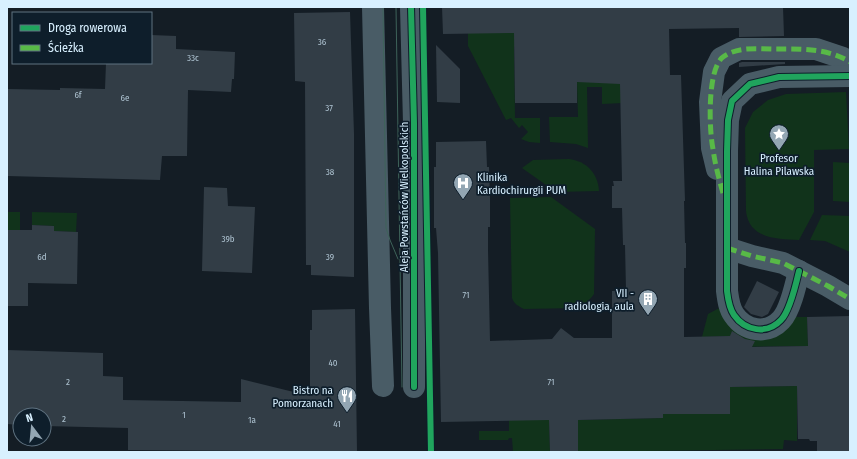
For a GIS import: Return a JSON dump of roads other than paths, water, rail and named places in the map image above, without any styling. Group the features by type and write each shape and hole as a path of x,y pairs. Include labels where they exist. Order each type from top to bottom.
{"street":[{"path":"373,7 383,386"},
{"name":"Aleja Powstańców Wielkopolskich","path":"411,7 414,123 414,387"},
{"path":"727,209 712,148 710,102 714,72 721,58 739,49 816,50 843,58 850,62"},
{"path":"799,271 791,300 782,319 772,328 749,328 733,314 729,304 727,291 728,120 732,101 750,84 779,77 850,76"},
{"path":"727,248 752,256 783,263 828,286 850,300"}],"tram line":[{"path":"383,7 386,228 398,259"},
{"path":"396,7 402,387"}],"place":[{"name":"Profesor Halina Pilawska","path":"779,151"},
{"name":"Klinika Kardiochirurgii PUM","path":"463,200"},
{"name":"VII - radiologia, aula","path":"648,316"},
{"name":"Bistro na Pomorzanach","path":"347,413"}]}
